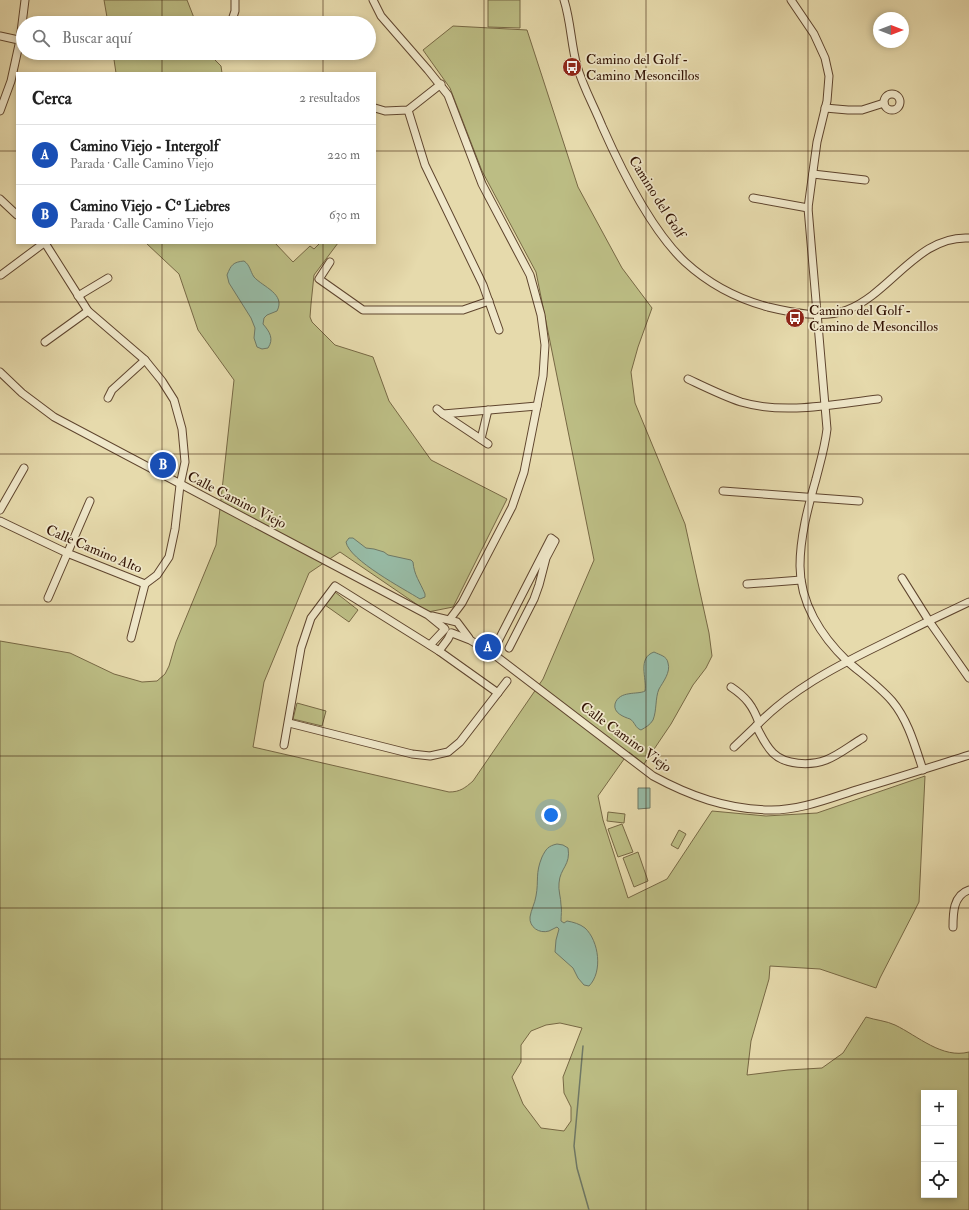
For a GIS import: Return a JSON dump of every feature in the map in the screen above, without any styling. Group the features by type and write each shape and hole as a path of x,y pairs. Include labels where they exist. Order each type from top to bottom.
{"street":[{"path":"23,16 25,0"},
{"path":"233,16 235,0"},
{"path":"372,0 381,16 441,84 448,95 482,184 530,276 541,315 545,345 543,376 524,472 512,507 453,621"},
{"name":"Camino del Golf","path":"564,0 567,9 577,66 614,151 642,203 662,235 685,261 712,282 754,303 777,309 802,313 832,313 862,304 879,291 916,257 948,241 969,238"},
{"path":"791,0 814,34 825,58 829,76 827,101 817,142 808,208 827,429 826,443 811,497 802,543 800,566 801,580 809,609 817,624 833,646 848,661 879,687 893,702 903,717 922,770"},
{"path":"0,36 16,39"},
{"path":"0,112 11,81 16,60"},
{"path":"376,108 385,111 408,110 441,84"},
{"path":"825,108 862,110 884,103"},
{"path":"408,110 425,165 483,286 499,330"},
{"path":"813,174 865,180"},
{"path":"753,198 808,208"},
{"path":"0,199 16,214"},
{"path":"1,275 43,244"},
{"name":"Calle Camino Alto","path":"0,521 67,553 145,584 157,575 169,557 175,529 180,485 185,462 182,429 174,400 162,381 145,360 88,311 45,244"},
{"path":"330,262 319,279 363,310 463,310 489,301"},
{"path":"78,296 108,278"},
{"path":"45,342 88,311"},
{"path":"108,398 112,390 145,360"},
{"name":"Calle Camino Viejo","path":"0,372 22,393 54,417 428,615 448,631 470,640 492,653 653,776 704,800 736,807 769,810 805,806 969,755"},
{"path":"688,379 742,402 761,406 794,408 878,399"},
{"path":"443,414 538,406"},
{"path":"437,409 488,444"},
{"path":"481,439 488,410"},
{"path":"0,510 24,468"},
{"path":"723,491 859,501"},
{"path":"48,598 90,501"},
{"path":"492,653 551,538 555,541 546,558 537,592 509,648"},
{"path":"902,578 929,621 969,678"},
{"path":"747,584 801,580"},
{"path":"131,638 145,584"},
{"path":"284,745 301,648 311,618 336,586 439,650 498,693"},
{"path":"734,747 780,704 796,691 815,679 848,661 969,602"},
{"name":"Calle Camino Viejo","path":"428,615 453,621 470,640"},
{"path":"439,650 448,639 448,631 443,625 444,621 453,621"},
{"path":"430,645 448,631 457,630 453,621"},
{"path":"289,723 412,754 430,756 448,752 460,742 507,681"},
{"path":"730,687 741,694 752,707 766,745 773,753 787,761 811,763 826,760 863,738"},
{"path":"953,927 955,904 959,897 969,890"}],"green space":[{"path":"104,0 187,0 193,16 107,16"},
{"path":"488,0 520,0 520,28 488,27"},
{"path":"453,26 527,30 578,187 622,268 652,308 631,372 635,403 685,524 709,633 712,656 706,668 693,685 671,724 644,764 629,752 598,796 603,820 628,898 667,879 712,811 766,816 817,813 925,776 919,902 876,988 820,969 770,966 769,979 751,1041 747,1075 822,1068 843,1053 866,1017 895,1025 940,1049 949,1052 969,1052 969,1210 0,1210 0,641 70,653 114,674 142,682 157,681 165,674 169,666 176,642 216,545 234,380 198,330 179,274 147,244 276,244 293,262 310,246 314,249 319,244 337,244 314,275 310,317 312,322 335,345 373,357 389,401 431,460 507,499 453,607 428,612 340,552 309,573 264,682 253,747 449,792 456,791 462,789 473,781 543,679 594,560 536,272 482,171 450,88 423,50","holes":["560,1023 582,1028 563,1077 564,1093 571,1107 571,1121 564,1131 541,1128 523,1104 512,1077 521,1062 521,1045 531,1031 546,1025"]},
{"path":"114,60 215,60 221,66 222,72 116,72"},
{"path":"335,592 358,610 349,622 325,605"},
{"path":"297,703 326,711 322,726 293,719"},
{"path":"608,812 625,814 624,823 607,821"},
{"path":"622,824 633,852 618,857 608,829"},
{"path":"679,830 686,834 678,849 671,845"},
{"path":"638,852 648,881 634,887 623,858"}],"shaded area":[{"path":"244,261 249,266 254,277 272,291 278,300 279,305 277,311 267,315 264,318 263,324 268,330 271,339 268,348 262,349 257,347 254,338 255,328 251,318 229,283 227,275 231,266 237,262"},
{"path":"349,538 353,538 366,548 411,560 425,597 420,599 378,574 349,549 346,542"},
{"path":"654,652 663,656 669,666 666,677 659,689 653,720 649,725 641,730 637,728 630,719 617,712 615,704 620,697 624,695 645,691 644,664 649,655"},
{"path":"638,788 650,788 650,808 638,809"},
{"path":"557,844 568,848 569,854 559,883 561,921 564,923 567,921 581,925 585,928 594,941 596,948 598,965 593,980 589,986 584,985 578,978 573,968 555,952 559,929 557,927 545,932 538,931 533,927 530,921 536,896 538,873 543,854 548,848"}],"waterway":[{"path":"583,1046 574,1146 577,1168 589,1210"}],"place":[{"name":"Camino del Golf - Camino Mesoncillos","path":"572,67"},
{"name":"Camino del Golf - Camino de Mesoncillos","path":"795,318"},
{"name":"Camino Viejo - Cº Liebres","path":"163,465"},
{"name":"Camino Viejo - Intergolf","path":"488,647"}]}
